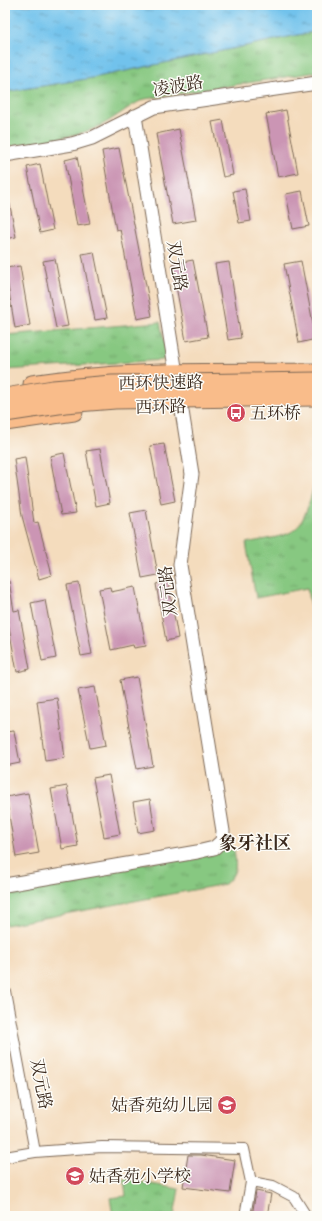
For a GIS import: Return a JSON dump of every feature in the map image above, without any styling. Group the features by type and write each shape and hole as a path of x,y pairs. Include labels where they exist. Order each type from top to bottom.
{"main road":[{"name":"西环路","path":"5,388 60,379 131,374 317,372"},
{"name":"西环快速路","path":"5,397 53,389 112,384 317,381"},
{"name":"西环快速路","path":"5,414 65,404 115,400 317,397"},
{"name":"西环路","path":"5,422 66,412 131,407 317,405"}],"street":[{"name":"凌波路","path":"5,155 72,144 92,138 154,107 317,83"},
{"name":"双元路","path":"5,885 197,852 214,848 222,841 223,831 180,564 192,474 135,116"},
{"name":"双元路","path":"5,991 36,1152"},
{"path":"5,1157 36,1152 102,1147 244,1149 251,1182 245,1216"},
{"path":"251,1182 273,1186 294,1197 306,1216"}],"green space":[{"path":"317,31 317,72 145,99 108,122 84,132 51,140 5,147 5,92 92,78"},
{"path":"160,322 167,354 163,360 5,370 5,335"},
{"path":"317,473 317,630 307,588 256,598 246,543 279,536 289,533 295,529 300,523 308,507"},
{"path":"234,849 234,872 225,884 6,925 5,886"},
{"path":"124,1179 179,1189 174,1216 113,1216 110,1198 126,1196"}],"water":[{"path":"5,5 317,5 317,31 92,78 5,92"}],"building":[{"path":"286,110 298,173 278,177 266,114"},
{"path":"223,120 233,175 223,177 212,122"},
{"path":"179,129 196,220 173,224 156,134"},
{"path":"119,148 152,316 137,319 120,229 116,230 102,151"},
{"path":"77,157 90,224 77,226 65,160"},
{"path":"40,164 53,230 40,233 27,167"},
{"path":"245,189 251,221 239,223 233,191"},
{"path":"302,191 309,226 293,229 286,194"},
{"path":"5,195 8,195 16,237 5,239"},
{"path":"94,252 107,318 95,320 82,254"},
{"path":"55,259 68,326 56,328 43,261"},
{"path":"193,260 208,337 186,341 172,264"},
{"path":"301,261 316,339 299,343 284,264"},
{"path":"229,262 241,338 228,340 215,264"},
{"path":"20,266 30,325 15,328 5,268"},
{"path":"164,444 175,501 161,504 150,446"},
{"path":"100,449 110,503 96,506 86,451"},
{"path":"64,453 76,513 61,515 50,456"},
{"path":"25,457 34,523 38,522 52,575 39,579 22,516 14,459"},
{"path":"146,510 158,575 142,578 130,513"},
{"path":"9,581 14,611 19,610 30,669 17,672 5,606 5,582"},
{"path":"168,581 178,638 166,641 156,584"},
{"path":"79,583 92,654 81,656 67,585"},
{"path":"110,587 111,592 135,587 146,646 134,648 133,645 111,650 99,589"},
{"path":"45,600 56,658 42,661 31,603"},
{"path":"137,677 153,766 137,769 120,680"},
{"path":"95,687 106,745 90,748 78,690"},
{"path":"57,698 65,758 45,761 37,701"},
{"path":"14,731 20,763 5,766 5,732"},
{"path":"109,775 120,834 104,837 93,778"},
{"path":"67,786 78,846 62,849 51,789"},
{"path":"28,793 39,853 16,857 6,797"},
{"path":"150,799 155,830 138,833 133,802"},
{"path":"188,1155 201,1155 235,1160 230,1193 183,1187"},
{"path":"256,1191 271,1194 267,1216 252,1216"}],"place":[{"name":"五环桥","path":"236,413"},
{"name":"姑香苑幼儿园","path":"227,1105"},
{"name":"姑香苑小学校","path":"75,1176"}],"district":[{"name":"象牙社区","path":"255,843"}]}
